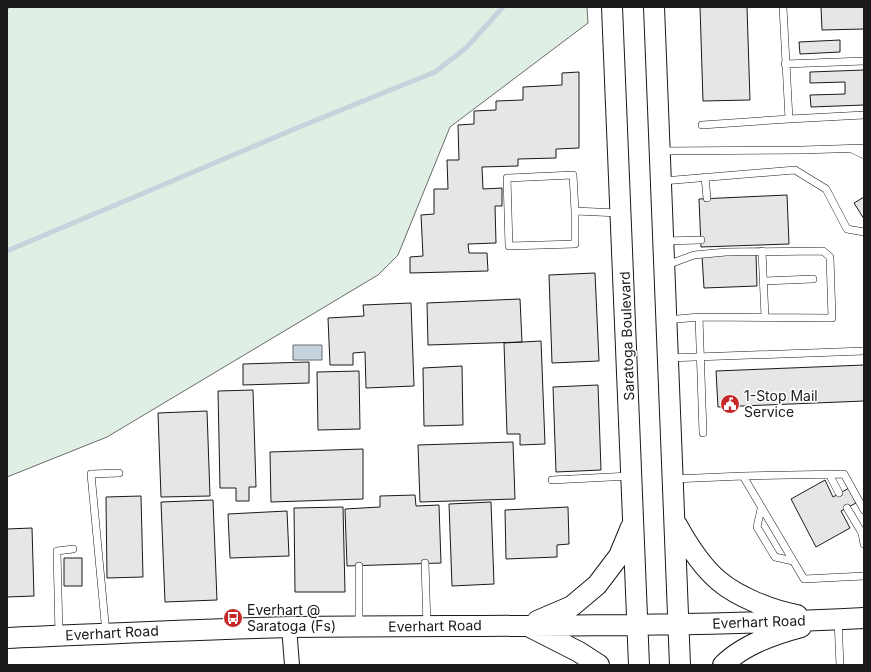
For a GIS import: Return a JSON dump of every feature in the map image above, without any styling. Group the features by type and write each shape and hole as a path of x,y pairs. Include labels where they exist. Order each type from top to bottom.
{"main road":[{"name":"Saratoga Boulevard","path":"612,7 633,476 633,522 639,665"},
{"path":"654,7 666,320 674,479 680,665"},
{"path":"526,625 572,606 597,585 619,556 633,522"},
{"path":"675,522 694,554 719,581 749,599 786,613 832,619"},
{"name":"Everhart Road","path":"7,638 106,633 289,628 638,624 678,625 864,618"},
{"path":"723,665 732,656 762,640 792,629 832,619"},
{"path":"526,625 580,652 599,665"}],"street":[{"path":"289,628 292,665"}],"lane":[{"path":"783,7 789,119"},
{"path":"785,64 864,61"},
{"path":"702,125 864,115"},
{"path":"851,148 864,155"},
{"path":"660,151 864,148"},
{"path":"661,181 795,170 826,189 847,229 864,232"},
{"path":"573,175 575,211 575,244 509,246 506,178 573,175"},
{"path":"704,177 707,198"},
{"path":"575,211 621,213"},
{"path":"663,241 700,240"},
{"path":"762,251 765,317"},
{"path":"664,266 694,255 762,251 823,251 830,257 832,318 699,317 666,320"},
{"path":"764,280 813,279"},
{"path":"699,317 703,434"},
{"path":"668,358 864,351"},
{"path":"106,633 91,474 119,473"},
{"path":"829,474 840,493"},
{"path":"674,479 844,474 864,510"},
{"path":"552,480 633,476"},
{"path":"742,476 804,579 864,576"},
{"path":"847,508 863,530 864,544"},
{"path":"761,509 757,527 775,557 793,561"},
{"path":"58,636 57,551 73,550"},
{"path":"425,563 427,626"},
{"path":"359,566 359,627"},
{"path":"832,619 840,665"}],"green space":[{"path":"10,7 587,7 588,23 450,127 398,255 378,275 107,437 7,477 7,9"}],"shaded area":[{"path":"293,345 322,345 322,360 293,360"}],"building":[{"path":"700,7 747,7 750,100 703,101"},
{"path":"821,7 864,7 864,29 822,30"},
{"path":"840,40 840,52 800,54 799,42"},
{"path":"864,70 864,105 811,107 810,95 845,94 845,82 810,83 810,72"},
{"path":"579,72 579,148 556,149 556,158 518,159 518,166 482,167 483,189 502,188 502,206 495,206 496,243 468,244 469,253 487,253 488,271 410,273 410,257 423,256 421,215 434,214 434,189 448,189 447,160 459,160 458,125 474,124 474,111 496,110 496,101 523,100 523,87 562,85 562,73"},
{"path":"787,195 789,244 701,247 699,199"},
{"path":"864,197 864,219 854,203"},
{"path":"756,254 757,286 704,288 702,256"},
{"path":"595,273 599,361 552,363 549,275"},
{"path":"520,299 522,342 428,345 427,303"},
{"path":"411,303 414,386 366,388 365,352 353,353 353,365 330,365 328,318 364,316 363,305"},
{"path":"541,341 545,444 520,445 520,434 507,434 504,343"},
{"path":"309,362 309,383 243,385 243,364"},
{"path":"864,365 864,401 718,407 716,371"},
{"path":"462,366 463,425 424,426 423,368"},
{"path":"359,371 360,429 318,430 317,372"},
{"path":"598,385 601,470 556,472 553,387"},
{"path":"253,390 256,487 249,487 249,501 236,501 236,488 220,488 218,391"},
{"path":"207,411 210,496 161,497 158,413"},
{"path":"513,442 515,499 420,502 418,445"},
{"path":"363,449 363,499 271,502 270,452"},
{"path":"825,480 833,497 849,488 856,503 841,511 850,528 816,547 791,499"},
{"path":"415,495 416,506 439,505 441,563 347,566 345,509 380,507 380,496"},
{"path":"141,496 143,577 107,578 106,497"},
{"path":"213,500 217,600 165,602 161,502"},
{"path":"491,502 494,584 452,586 449,504"},
{"path":"343,507 345,592 295,592 294,508"},
{"path":"568,507 569,544 557,545 557,557 506,559 505,510"},
{"path":"287,511 289,556 230,558 228,514"},
{"path":"32,528 34,596 7,597 7,529"},
{"path":"64,558 82,558 82,586 64,586"}],"waterway":[{"path":"7,251 304,125 435,72 466,48 503,7"}],"place":[{"name":"1-Stop Mail Service","path":"730,404"},
{"name":"Everhart @ Saratoga (Fs)","path":"233,618"}]}
